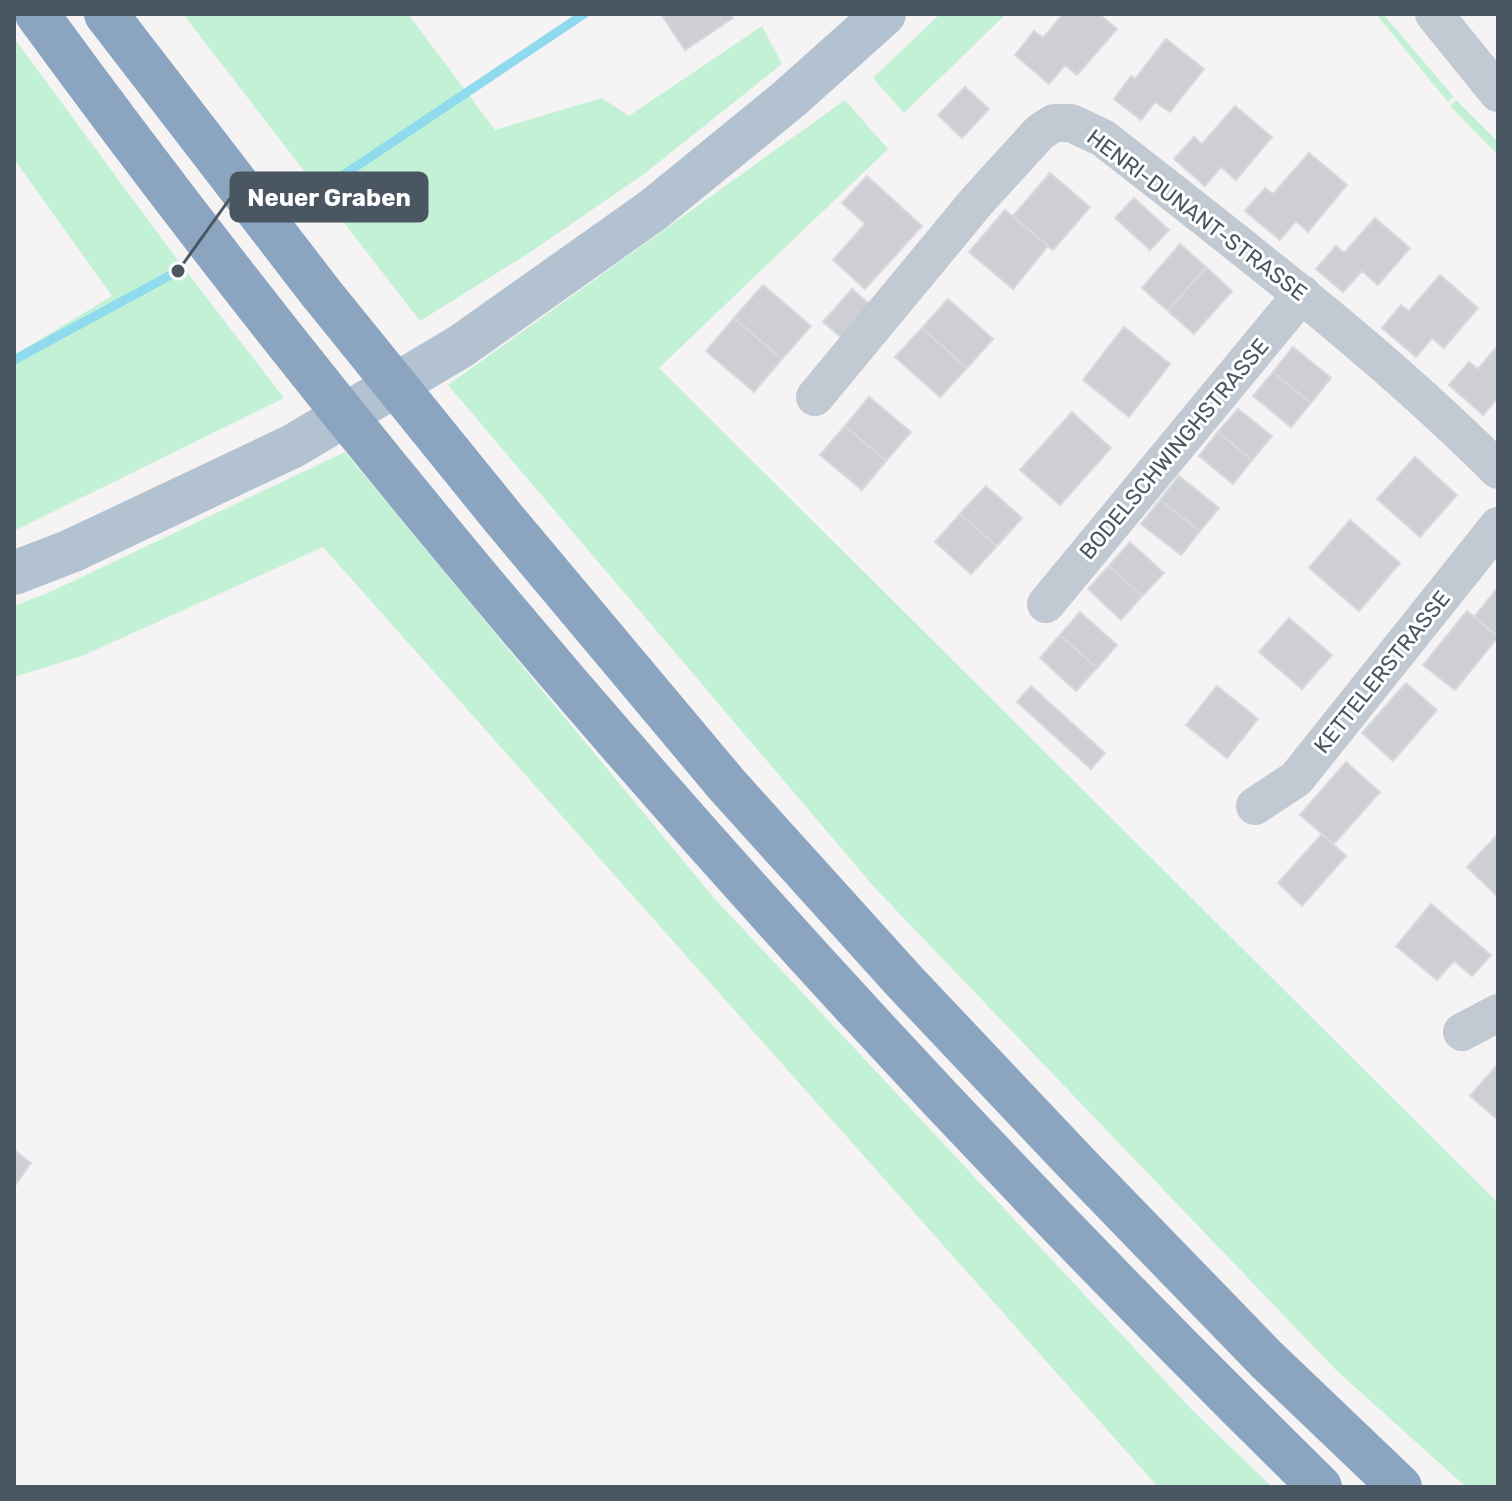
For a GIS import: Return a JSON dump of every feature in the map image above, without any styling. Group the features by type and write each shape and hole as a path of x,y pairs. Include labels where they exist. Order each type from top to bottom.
{"highway":[{"path":"37,14 268,317 456,551 680,814 886,1040 1225,1394 1320,1487"},
{"path":"106,14 331,305 514,531 727,785 905,982 1078,1165 1266,1359 1400,1487"}],"main road":[{"path":"14,573 71,551 293,446 461,346 653,210 789,99 877,21"}],"street":[{"path":"1434,14 1498,93"},
{"name":"HENRI-DUNANT-STRASSE","path":"815,397 977,201 1040,132 1054,123 1071,123 1103,138 1302,294 1445,417 1498,470"},
{"name":"BODELSCHWINGHSTRASSE","path":"1046,604 1302,294"},
{"name":"KETTELERSTRASSE","path":"1255,806 1296,779 1498,526"},
{"path":"1462,1032 1498,1013"}],"green space":[{"path":"183,14 408,14 495,130 602,98 629,116 762,26 782,64 644,174 529,253 420,321"},
{"path":"940,14 1006,14 904,113 873,78"},
{"path":"1376,14 1383,14 1454,97 1448,102"},
{"path":"14,38 284,398 14,531 14,355 112,296 14,159"},
{"path":"845,100 888,149 659,368 1498,1203 1498,1487 1466,1487 1336,1370 875,888 448,385"},
{"path":"1456,100 1498,142 1498,155 1450,106"},
{"path":"345,452 714,898 1192,1410 1272,1487 1158,1487 323,547 82,656 14,677 14,606 48,593"}],"building":[{"path":"667,14 730,14 733,18 685,50 663,17"},
{"path":"1063,14 1099,14 1117,29 1077,75 1065,65 1049,84 1015,55 1034,31 1043,38"},
{"path":"1166,39 1204,69 1170,112 1155,102 1141,120 1114,99 1131,76 1135,79"},
{"path":"965,87 989,109 962,138 938,115"},
{"path":"1235,106 1272,137 1236,180 1221,167 1205,186 1174,159 1194,137 1202,144"},
{"path":"1309,153 1347,185 1308,232 1296,221 1280,240 1245,211 1265,188 1273,194"},
{"path":"1050,173 1090,207 1053,250 1013,216"},
{"path":"867,176 922,226 865,289 833,260 865,224 842,203"},
{"path":"1134,198 1169,230 1150,250 1115,218"},
{"path":"1005,210 1048,246 1013,289 969,252"},
{"path":"1375,218 1410,248 1378,285 1362,271 1343,292 1316,269 1336,246 1344,253"},
{"path":"1180,244 1206,267 1168,311 1142,288"},
{"path":"1206,267 1232,291 1194,334 1168,311"},
{"path":"1440,275 1478,308 1444,348 1432,338 1416,357 1382,328 1401,305 1409,311"},
{"path":"763,285 811,326 782,359 734,318"},
{"path":"852,289 879,312 850,345 823,322"},
{"path":"948,299 993,339 967,368 922,328"},
{"path":"734,318 782,359 754,392 706,351"},
{"path":"1124,327 1170,364 1129,417 1083,380"},
{"path":"922,328 967,368 940,397 895,357"},
{"path":"1498,345 1498,398 1483,415 1449,385 1469,362 1478,369"},
{"path":"1293,347 1331,378 1311,403 1273,372"},
{"path":"1273,372 1311,403 1291,427 1253,396"},
{"path":"869,397 911,432 886,461 845,426"},
{"path":"1238,409 1272,436 1252,460 1218,432"},
{"path":"1072,412 1111,448 1060,505 1020,470"},
{"path":"845,426 886,461 862,490 820,455"},
{"path":"1218,432 1252,460 1233,484 1199,456"},
{"path":"1415,457 1457,495 1420,537 1377,499"},
{"path":"1179,476 1219,508 1200,531 1160,500"},
{"path":"986,486 1022,518 997,546 960,514"},
{"path":"1160,500 1200,531 1181,555 1141,524"},
{"path":"960,514 997,546 971,574 935,542"},
{"path":"1350,520 1400,563 1359,611 1309,568"},
{"path":"1130,542 1164,573 1142,596 1109,566"},
{"path":"1109,566 1142,596 1121,620 1088,589"},
{"path":"1498,587 1498,636 1474,617"},
{"path":"1467,611 1498,637 1455,690 1423,665"},
{"path":"1080,612 1117,645 1097,668 1060,635"},
{"path":"1289,618 1332,655 1302,689 1259,652"},
{"path":"1060,635 1097,668 1076,691 1040,658"},
{"path":"1406,683 1437,710 1393,761 1362,733"},
{"path":"1031,686 1105,753 1091,769 1017,702"},
{"path":"1217,686 1258,719 1227,758 1186,725"},
{"path":"1346,762 1380,792 1334,844 1300,815"},
{"path":"1322,834 1346,856 1302,906 1278,883"},
{"path":"1498,834 1498,897 1467,867"},
{"path":"1431,904 1491,955 1472,976 1454,961 1437,980 1396,946"},
{"path":"1498,1064 1498,1120 1470,1096"},
{"path":"14,1150 31,1163 14,1187"}],"waterway":[{"path":"312,196 584,14"},
{"path":"14,360 178,271"}],"place":[{"name":"Neuer Graben","path":"178,271"}]}
